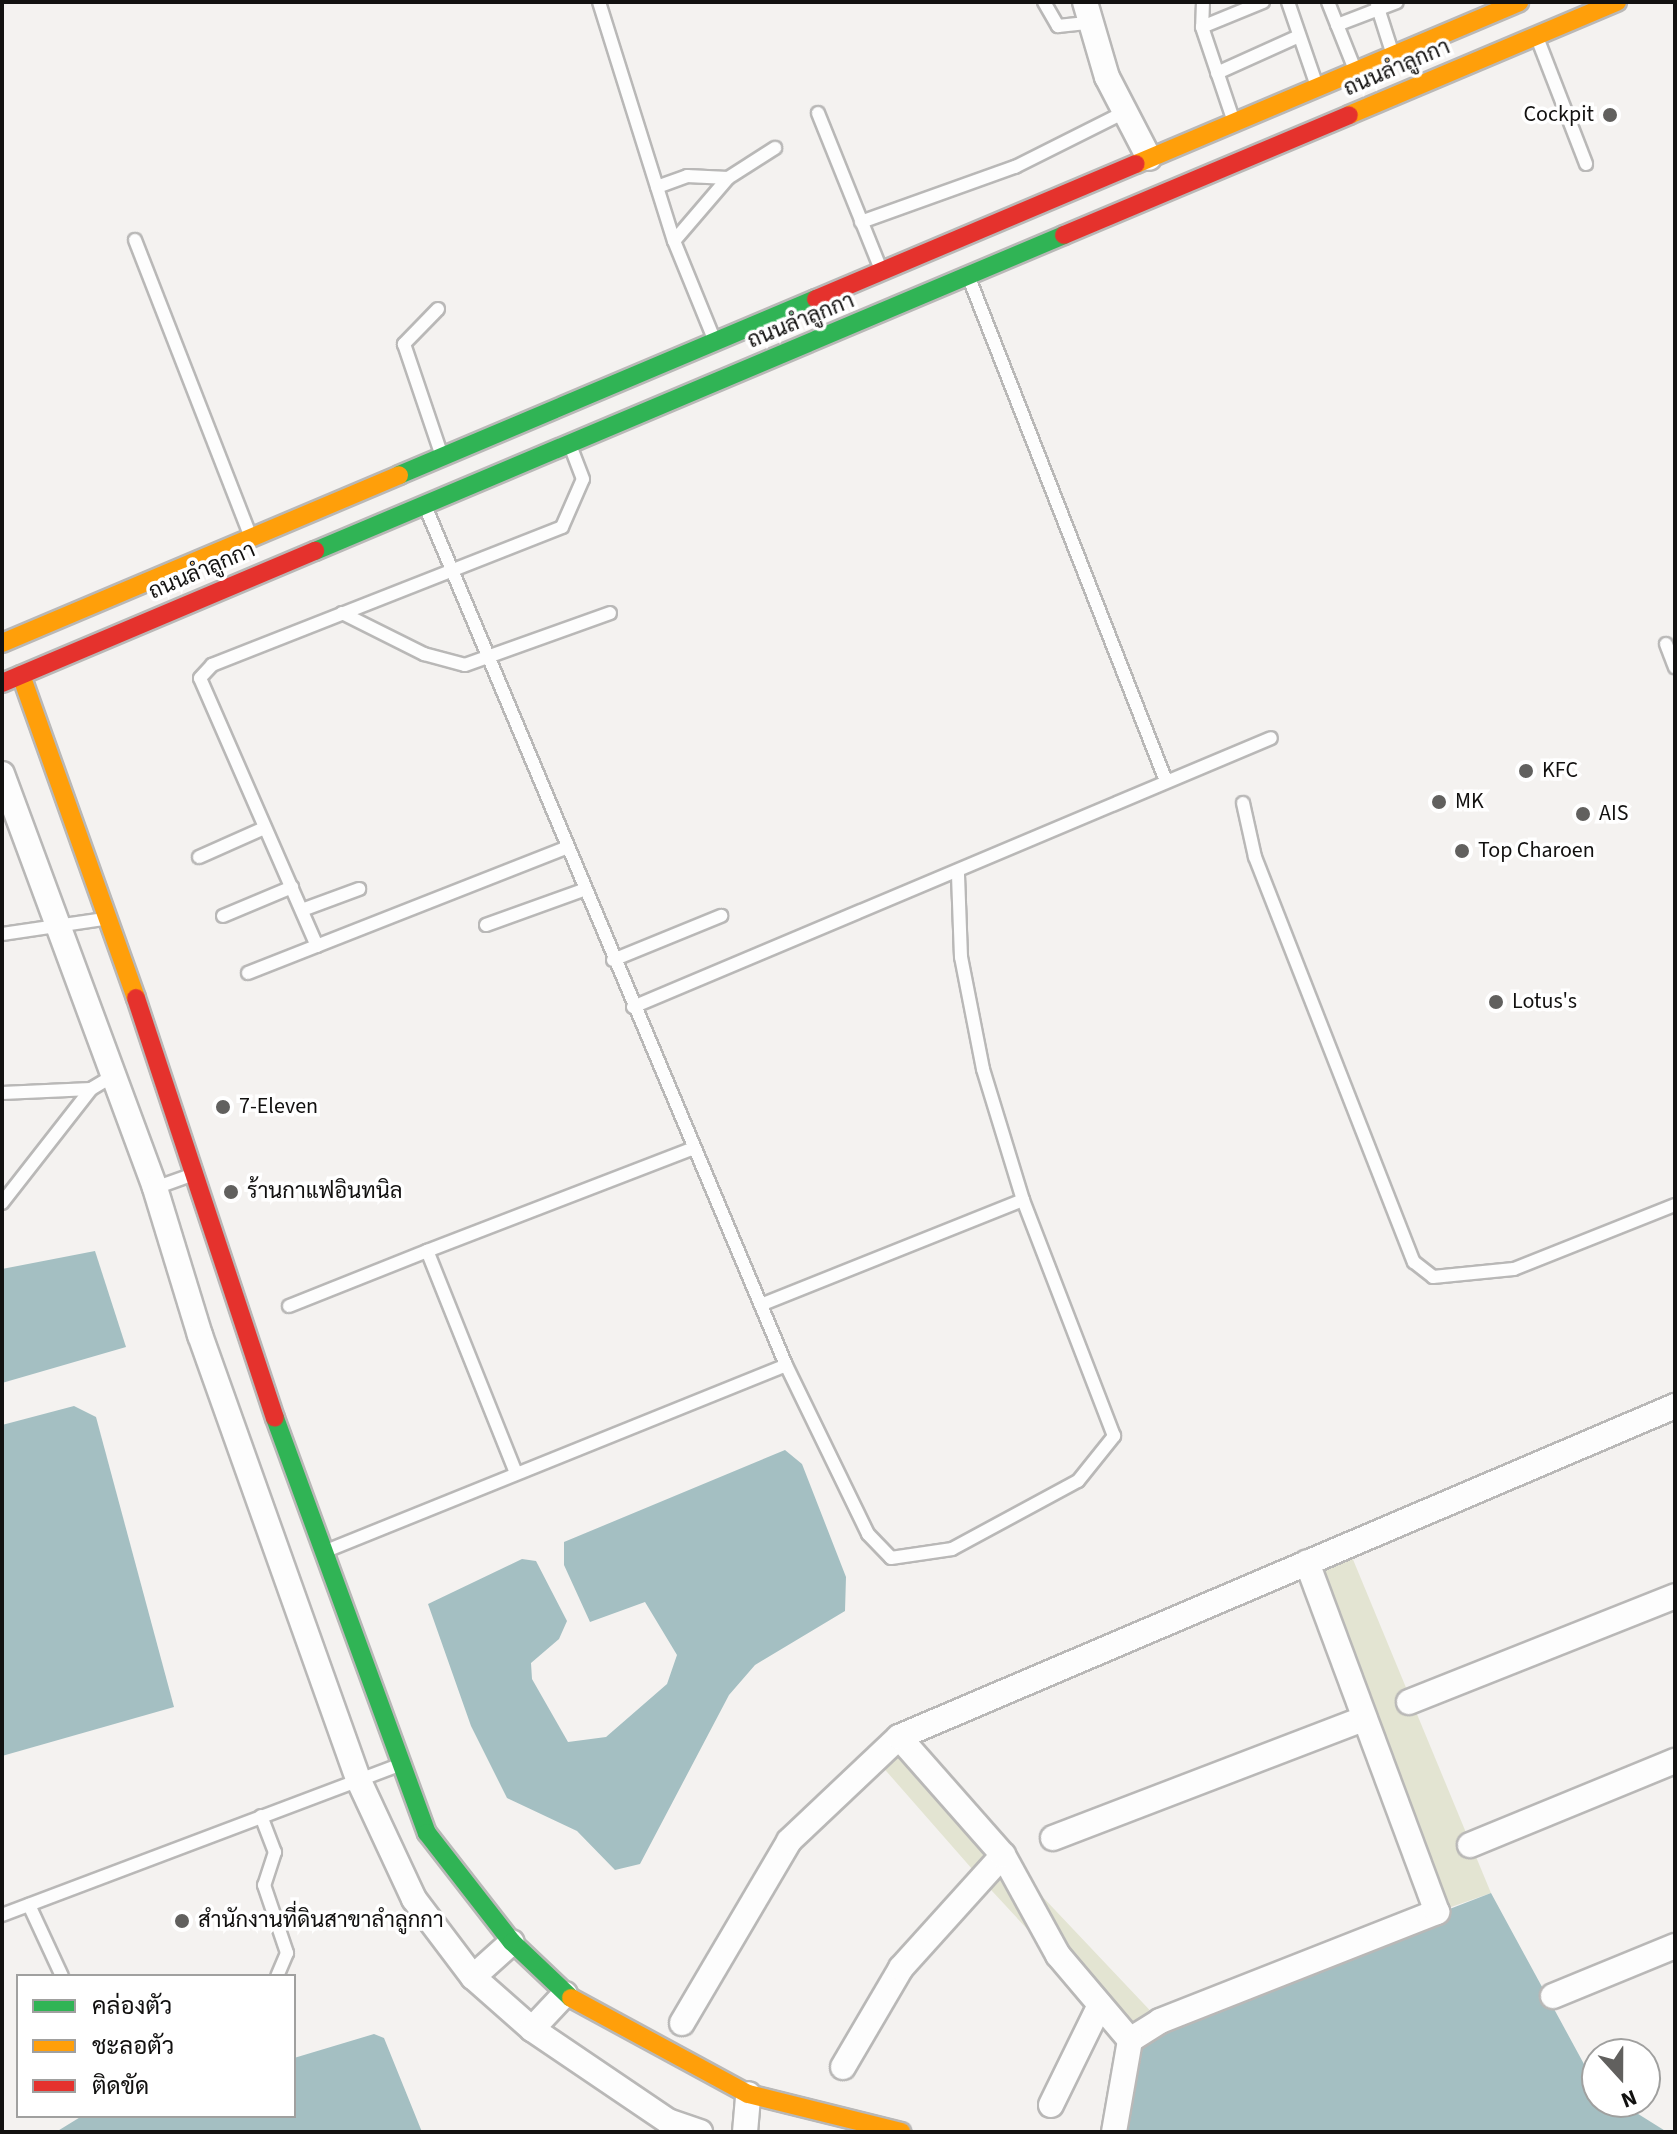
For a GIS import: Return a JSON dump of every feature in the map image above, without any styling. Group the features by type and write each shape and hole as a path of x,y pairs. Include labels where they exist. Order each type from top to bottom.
{"main road":[{"name":"ถนนลำลูกกา","path":"2,643 1356,71 1488,8 1519,2"},
{"name":"ถนนลำลูกกา","path":"2,683 423,502 969,278 1617,2"},
{"path":"21,675 104,919 198,1173 323,1552 398,1765 427,1833 512,1942 565,1994 748,2094 901,2132"}],"street":[{"path":"1087,12 1125,112 1149,158"},
{"path":"2,774 155,1188 200,1335 359,1781 414,1899 473,1977 532,2029 668,2121 700,2132"},
{"path":"682,2023 789,1841 899,1737 1675,1406"},
{"path":"1114,2132 1116,2095 1130,2040 1160,2021 1437,1912 1307,1562"},
{"path":"1409,1702 1675,1596"},
{"path":"1053,1838 1363,1719"},
{"path":"899,1737 1003,1855 1050,1942 1130,2040"},
{"path":"1470,1845 1675,1761"},
{"path":"843,2067 901,1968 1003,1855"},
{"path":"473,1977 512,1942"},
{"path":"1553,1996 1675,1946"},
{"path":"532,2029 565,1994"},
{"path":"1051,2105 1100,2005"},
{"path":"745,2132 748,2094"},
{"path":"1098,2132 1116,2095"}],"lane":[{"path":"599,2 674,241 715,342"},
{"path":"1044,2 1058,26 1087,12"},
{"path":"1203,2 1202,27 1234,123"},
{"path":"1202,27 1263,2"},
{"path":"1288,2 1317,87"},
{"path":"1328,2 1356,71"},
{"path":"1337,25 1377,6 1397,2"},
{"path":"1377,6 1393,55"},
{"path":"1217,73 1299,36"},
{"path":"1537,36 1586,164"},
{"path":"861,222 1015,167 1125,112"},
{"path":"818,113 881,272"},
{"path":"674,241 728,178 775,148"},
{"path":"657,187 687,176 728,178"},
{"path":"135,240 252,538"},
{"path":"955,241 1166,781"},
{"path":"438,309 404,344 442,457"},
{"path":"317,946 200,678 212,665 562,527 583,479 569,442"},
{"path":"423,502 565,848 692,1149 763,1304 786,1365 868,1534 891,1558 952,1549 1078,1481 1114,1436 1023,1200 977,1041 961,957 958,874"},
{"path":"342,613 424,654 465,665 489,661 610,613"},
{"path":"1666,644 1675,667"},
{"path":"633,1007 958,874 1166,781 1271,738"},
{"path":"1243,803 1255,857 1414,1262 1433,1277 1514,1269 1675,1205"},
{"path":"199,857 264,828"},
{"path":"248,973 565,848"},
{"path":"223,916 292,887"},
{"path":"302,910 359,889"},
{"path":"486,925 583,890"},
{"path":"613,960 721,916"},
{"path":"2,934 104,919"},
{"path":"2,1203 91,1089 114,1075"},
{"path":"2,1093 91,1089"},
{"path":"289,1306 692,1149"},
{"path":"155,1188 198,1173"},
{"path":"763,1304 1023,1200"},
{"path":"427,1251 516,1473"},
{"path":"323,1552 786,1365"},
{"path":"2,1915 398,1765"},
{"path":"261,1816 275,1852 264,1885 287,1953 278,1974"},
{"path":"29,1905 61,1974"}],"green space":[{"path":"1347,1545 1491,1893 1437,1912 1307,1562"},
{"path":"899,1737 1003,1855 1160,2021 1130,2040 980,1878 873,1756"}],"water":[{"path":"95,1251 126,1347 2,1383 2,1269"},
{"path":"74,1406 96,1417 174,1707 2,1756 2,1425"},
{"path":"785,1450 802,1464 846,1577 845,1611 755,1665 729,1695 640,1864 615,1870 577,1831 507,1798 471,1726 428,1604 522,1559 536,1561 567,1621 559,1639 531,1663 532,1679 568,1742 606,1737 667,1684 677,1655 645,1602 590,1622 564,1565 564,1542"},
{"path":"1491,1893 1581,2059 1581,2118 1645,2118 1667,2132 1118,2132 1133,2049 1160,2021"},
{"path":"374,2034 384,2038 422,2132 56,2132 79,2118 296,2118 296,2057"}],"traffic: fast":[{"path":"315,551 1064,235"},
{"path":"399,475 816,299"},
{"path":"275,1418 427,1833 512,1942 571,1998"}],"traffic: slow":[{"path":"1136,164 1519,2"},
{"path":"1349,115 1617,2"},
{"path":"2,643 399,475"},
{"path":"21,675 136,998"},
{"path":"571,1998 748,2094 901,2132"}],"traffic: jam":[{"path":"1064,235 1349,115"},
{"path":"816,299 1136,164"},
{"path":"2,683 315,551"},
{"path":"136,998 275,1418"}],"place":[{"name":"Cockpit","path":"1610,115"},
{"name":"KFC","path":"1526,771"},
{"name":"MK","path":"1439,802"},
{"name":"AIS","path":"1583,814"},
{"name":"Top Charoen","path":"1462,851"},
{"name":"Lotus's","path":"1496,1002"},
{"name":"7-Eleven","path":"223,1107"},
{"name":"ร้านกาแฟอินทนิล","path":"231,1192"},
{"name":"สำนักงานที่ดินสาขาลำลูกกา","path":"182,1921"}]}
